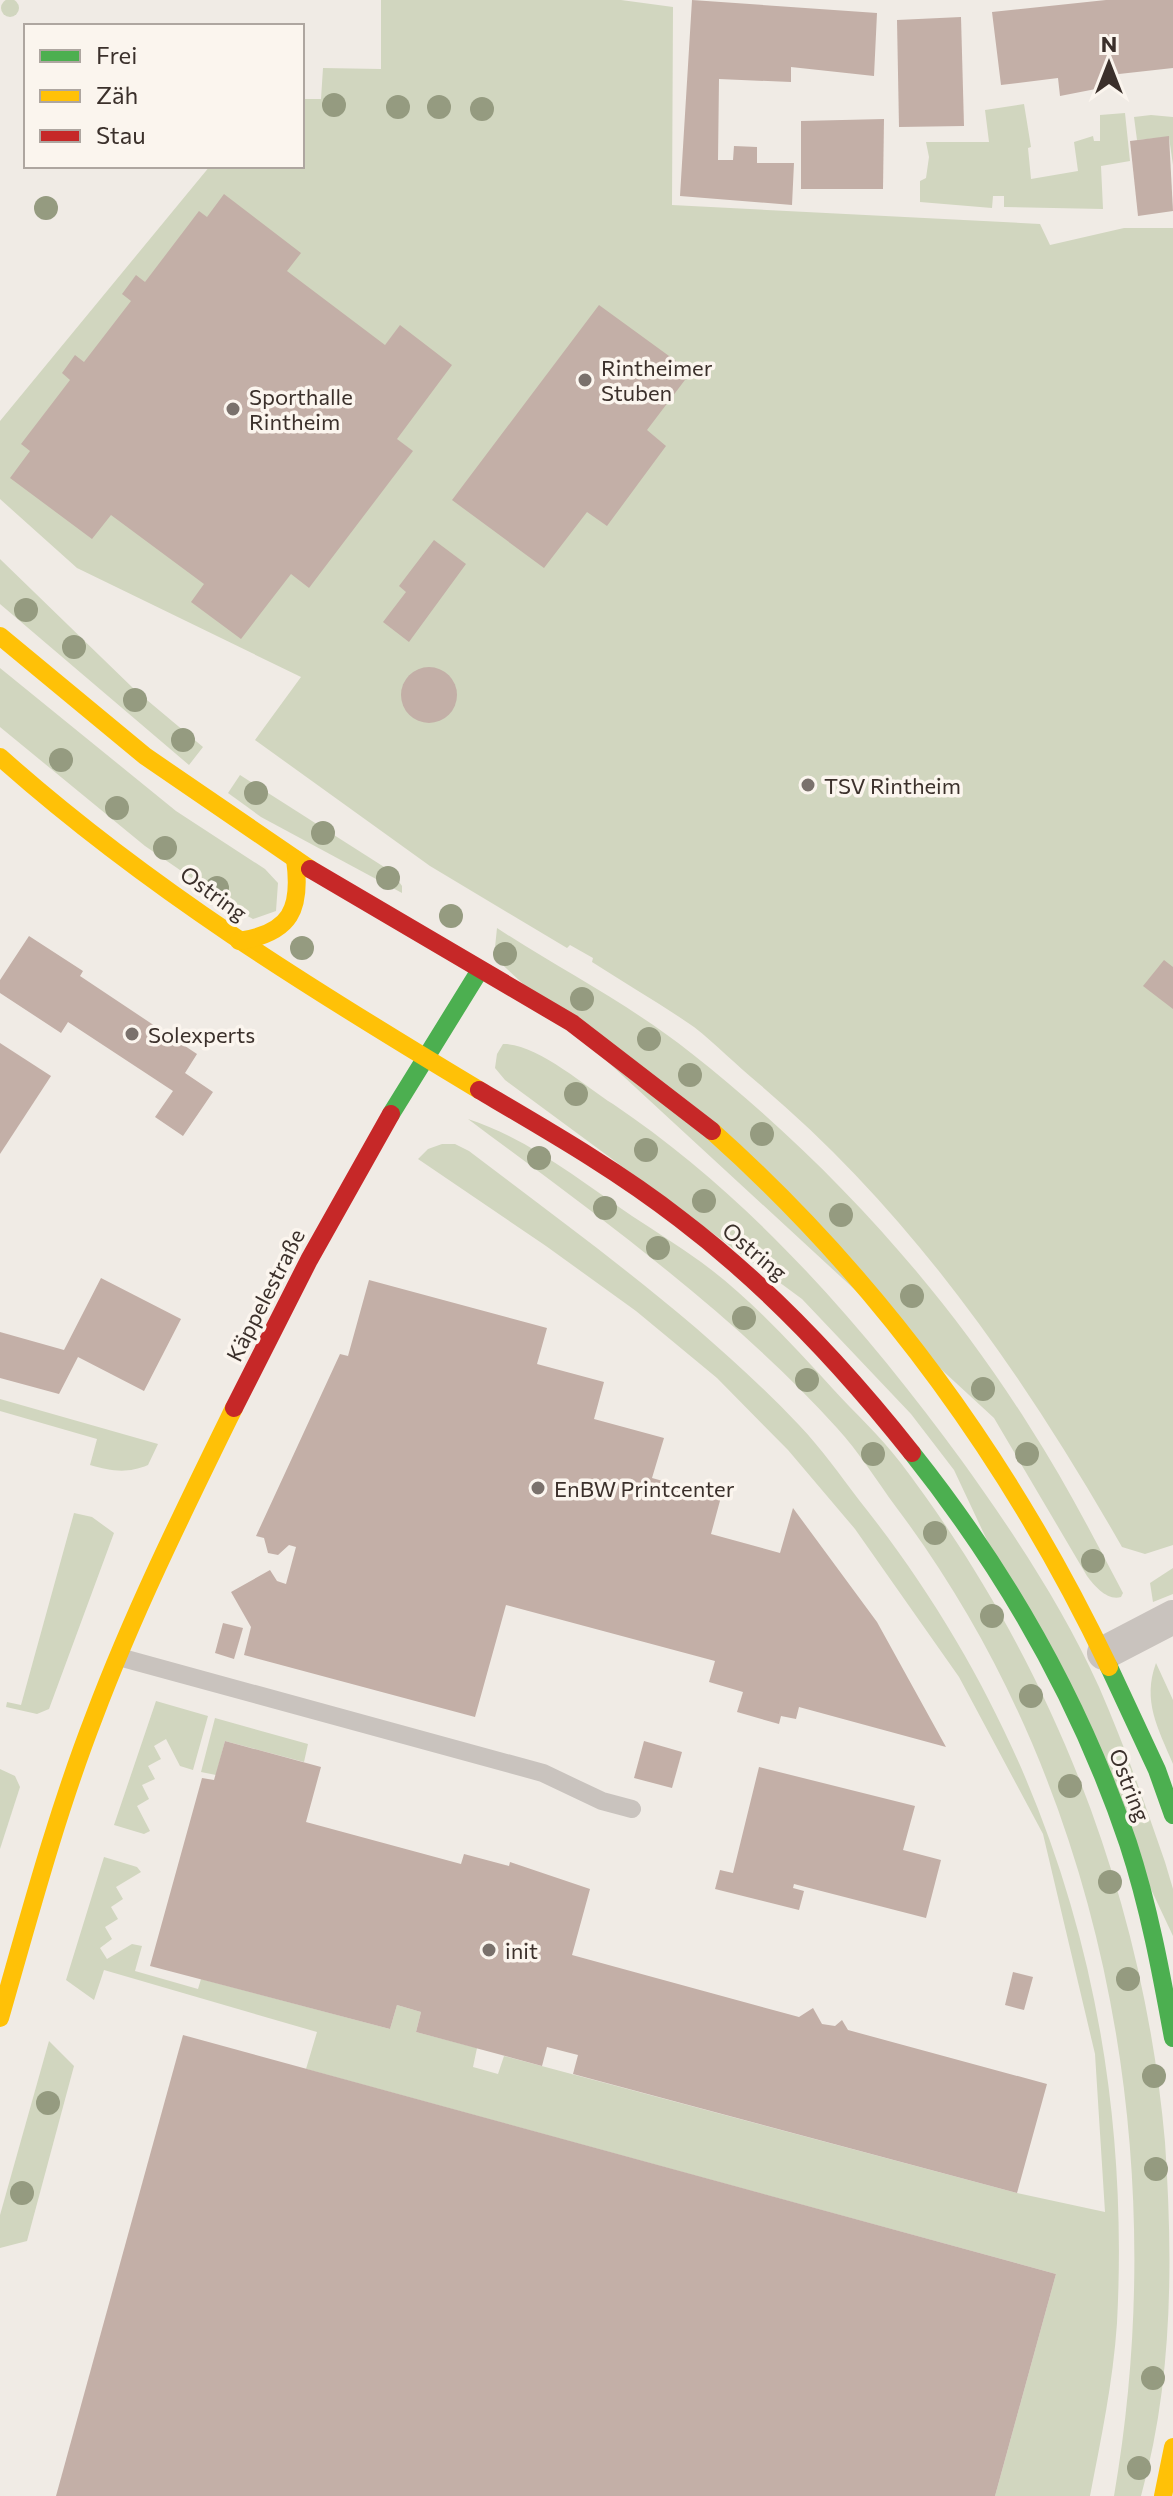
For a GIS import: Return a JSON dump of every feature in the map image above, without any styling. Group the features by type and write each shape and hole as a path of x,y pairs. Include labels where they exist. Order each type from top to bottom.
{"main road":[{"name":"Ostring","path":"0,636 61,691 180,784 295,859 569,1021 663,1089 730,1145 838,1252 916,1346 996,1463 1064,1576 1104,1653 1173,1815"},
{"name":"Ostring","path":"0,757 114,851 279,969 577,1148 664,1207 768,1292 873,1399 957,1505 1026,1616 1061,1682 1114,1803 1143,1900 1173,2038"},
{"path":"239,941 258,939 274,932 288,920 297,903 300,885 295,859"},
{"name":"Käppelestraße","path":"2,2001 79,1757 119,1657 271,1330 422,1056 480,970"},
{"path":"1163,2496 1173,2447"}],"street":[{"path":"1104,1653 1173,1617"}],"lane":[{"path":"119,1657 543,1773 602,1801 632,1809"}],"green space":[{"path":"10,-1 19,8 10,17 1,8"},
{"name":"TSV Rintheim","path":"381,0 621,0 673,7 672,205 1040,224 1050,245 1124,228 1173,228 1173,1545 1145,1554 1122,1547 1045,1420 960,1298 866,1186 814,1133 758,1083 694,1027 592,962 593,958 570,945 567,948 430,866 255,740 301,677 77,568 0,499 0,421 208,168 304,168 304,99 321,99 323,68 381,69"},
{"path":"1024,104 1031,147 1028,148 1031,179 1078,171 1074,142 1093,136 1094,141 1100,141 1100,115 1125,113 1130,161 1101,166 1103,209 1004,207 1004,196 993,196 992,208 920,202 920,181 926,178 929,157 926,142 989,142 985,110"},
{"path":"1134,117 1173,117 1173,165 1169,137 1137,140"},
{"path":"0,559 135,690 203,747 189,765 0,604"},
{"path":"0,668 176,811 265,869 278,883 276,911 253,919 244,914 145,846 0,727"},
{"path":"240,775 392,872 402,886 402,893 261,817 228,793"},
{"path":"497,928 620,1003 691,1053 786,1135 875,1224 956,1321 1028,1424 1089,1529 1123,1593 1121,1597 1107,1595 1087,1576 994,1418 494,957"},
{"path":"503,1044 530,1050 560,1067 664,1141 712,1180 802,1267 925,1411 1018,1543 1085,1657 1126,1752 1165,1862 1173,1889 1173,1936 954,1470 911,1414 802,1299 505,1080 495,1068 497,1054"},
{"path":"468,1119 511,1137 573,1175 701,1262 770,1322 900,1462 954,1538 1002,1617 1044,1699 1081,1783 1111,1870 1136,1959 1153,2050 1165,2142 1169,2276 1165,2365 1152,2453 1141,2496 1114,2496 1130,2367 1134,2237 1126,2107 1106,1978 1072,1852 1027,1731 968,1615 896,1507 837,1428 796,1385 707,1303"},
{"path":"455,1144 469,1151 640,1282 722,1351 799,1425 837,1471 925,1591 982,1686 1028,1785 1065,1887 1092,1992 1110,2100 1118,2210 1117,2323 1110,2389 1090,2496 995,2496 1056,2274 306,2069 317,2032 104,1970 94,2000 66,1980 104,1857 137,1867 141,1872 116,1887 123,1899 111,1907 118,1919 105,1927 112,1939 100,1948 107,1959 132,1944 142,1946 135,1971 198,1989 201,1979 390,2029 397,2005 421,2012 416,2032 477,2048 473,2067 498,2074 504,2056 1017,2193 1105,2212 1095,2054 1043,1834 959,1677 855,1529 788,1450 717,1378 636,1311 418,1159 428,1149"},
{"path":"0,1399 158,1444 148,1465 140,1468 119,1471 90,1465 97,1439 0,1411"},
{"path":"74,1513 92,1517 114,1533 49,1709 37,1714 6,1707 7,1702 21,1705"},
{"path":"1173,1568 1173,1594 1153,1602 1150,1583"},
{"path":"1156,1663 1173,1700 1173,1764 1151,1702"},
{"path":"156,1701 208,1716 193,1770 180,1766 166,1739 154,1746 161,1759 148,1766 155,1779 142,1785 149,1799 137,1806 150,1831 144,1834 114,1825"},
{"path":"215,1718 308,1744 304,1762 225,1741 216,1775 201,1772"},
{"path":"0,1769 15,1776 20,1787 0,1849"},
{"path":"49,2041 74,2066 27,2241 0,2248 0,2215"}],"building":[{"path":"692,0 877,13 874,76 791,67 791,82 719,79 718,160 733,160 734,146 757,147 757,163 794,163 792,205 680,196"},
{"path":"1106,0 1173,0 1173,68 1110,75 1111,86 1060,96 1058,78 1001,85 992,12"},
{"path":"961,17 964,126 899,127 897,20"},
{"path":"884,119 883,189 801,189 801,121"},
{"path":"1169,136 1173,211 1138,216 1130,141"},
{"name":"Sporthalle Rintheim","path":"224,194 301,253 287,271 385,345 400,325 452,365 397,439 413,451 309,588 291,574 241,639 191,602 204,584 111,515 92,539 10,478 30,451 21,444 70,380 62,373 75,355 84,362 131,301 122,294 136,275 145,282 199,211 207,217"},
{"path":"599,305 691,372 647,430 666,446 607,526 587,512 544,568 452,500"},
{"path":"434,540 466,564 409,642 383,622 406,592 399,586"},
{"path":"429,667 449,675 457,695 449,715 429,723 409,715 401,695 409,675"},
{"path":"29,936 83,971 80,976 197,1054 185,1073 213,1092 183,1136 155,1117 173,1091 68,1022 61,1033 0,993 0,980"},
{"path":"1164,960 1173,967 1173,1009 1143,986"},
{"path":"0,1043 51,1076 0,1154"},
{"path":"101,1278 181,1319 144,1391 78,1357 59,1394 0,1378 0,1332 64,1350"},
{"path":"369,1280 547,1328 537,1364 604,1382 594,1419 664,1438 652,1478 721,1497 711,1534 780,1553 793,1508 877,1622 946,1747 799,1707 796,1719 781,1716 779,1724 737,1712 743,1692 709,1682 715,1661 506,1605 475,1717 244,1655 251,1627 231,1592 270,1570 277,1581 286,1584 296,1547 289,1545 278,1555 268,1553 264,1538 256,1536 340,1354 348,1356"},
{"path":"223,1623 243,1628 234,1659 215,1653"},
{"path":"225,1741 321,1767 306,1822 461,1864 464,1854 509,1866 510,1862 590,1889 572,1955 799,2017 813,2008 822,2024 835,2026 842,2020 848,2030 1047,2084 1017,2193 573,2074 578,2055 547,2047 542,2066 416,2032 421,2012 397,2005 390,2029 150,1966 202,1778 214,1780"},
{"path":"644,1741 682,1752 672,1788 634,1778"},
{"path":"759,1767 915,1806 903,1850 941,1860 926,1918 794,1884 793,1888 804,1891 799,1910 715,1889 720,1870 733,1873"},
{"path":"1013,1972 1033,1977 1024,2010 1005,2005"},
{"path":"183,2035 1056,2274 995,2496 56,2496"}],"traffic: fast":[{"path":"391,1114 480,970"},
{"path":"912,1453 1009,1590 1087,1739 1109,1790 1142,1891 1173,2038"},
{"path":"1109,1667 1157,1770 1173,1815"}],"traffic: slow":[{"path":"0,636 145,756 310,869"},
{"path":"0,757 113,850 232,935 479,1090"},
{"path":"239,941 271,932 289,916 297,892 295,859"},
{"path":"712,1131 774,1189 832,1250 937,1379 985,1447 1029,1518 1071,1591 1109,1667"},
{"path":"0,2018 55,1829 109,1677 234,1408"},
{"path":"1163,2496 1173,2447"}],"traffic: jam":[{"path":"310,869 572,1023 712,1131"},
{"path":"479,1090 607,1167 712,1244 803,1328 912,1453"},
{"path":"234,1408 309,1260 391,1114"}],"place":[{"name":"Rintheimer Stuben","path":"585,380"},
{"name":"Sporthalle Rintheim","path":"233,409"},
{"name":"TSV Rintheim","path":"808,785"},
{"name":"Solexperts","path":"132,1034"},
{"name":"EnBW Printcenter","path":"538,1488"},
{"name":"init","path":"489,1950"}]}
